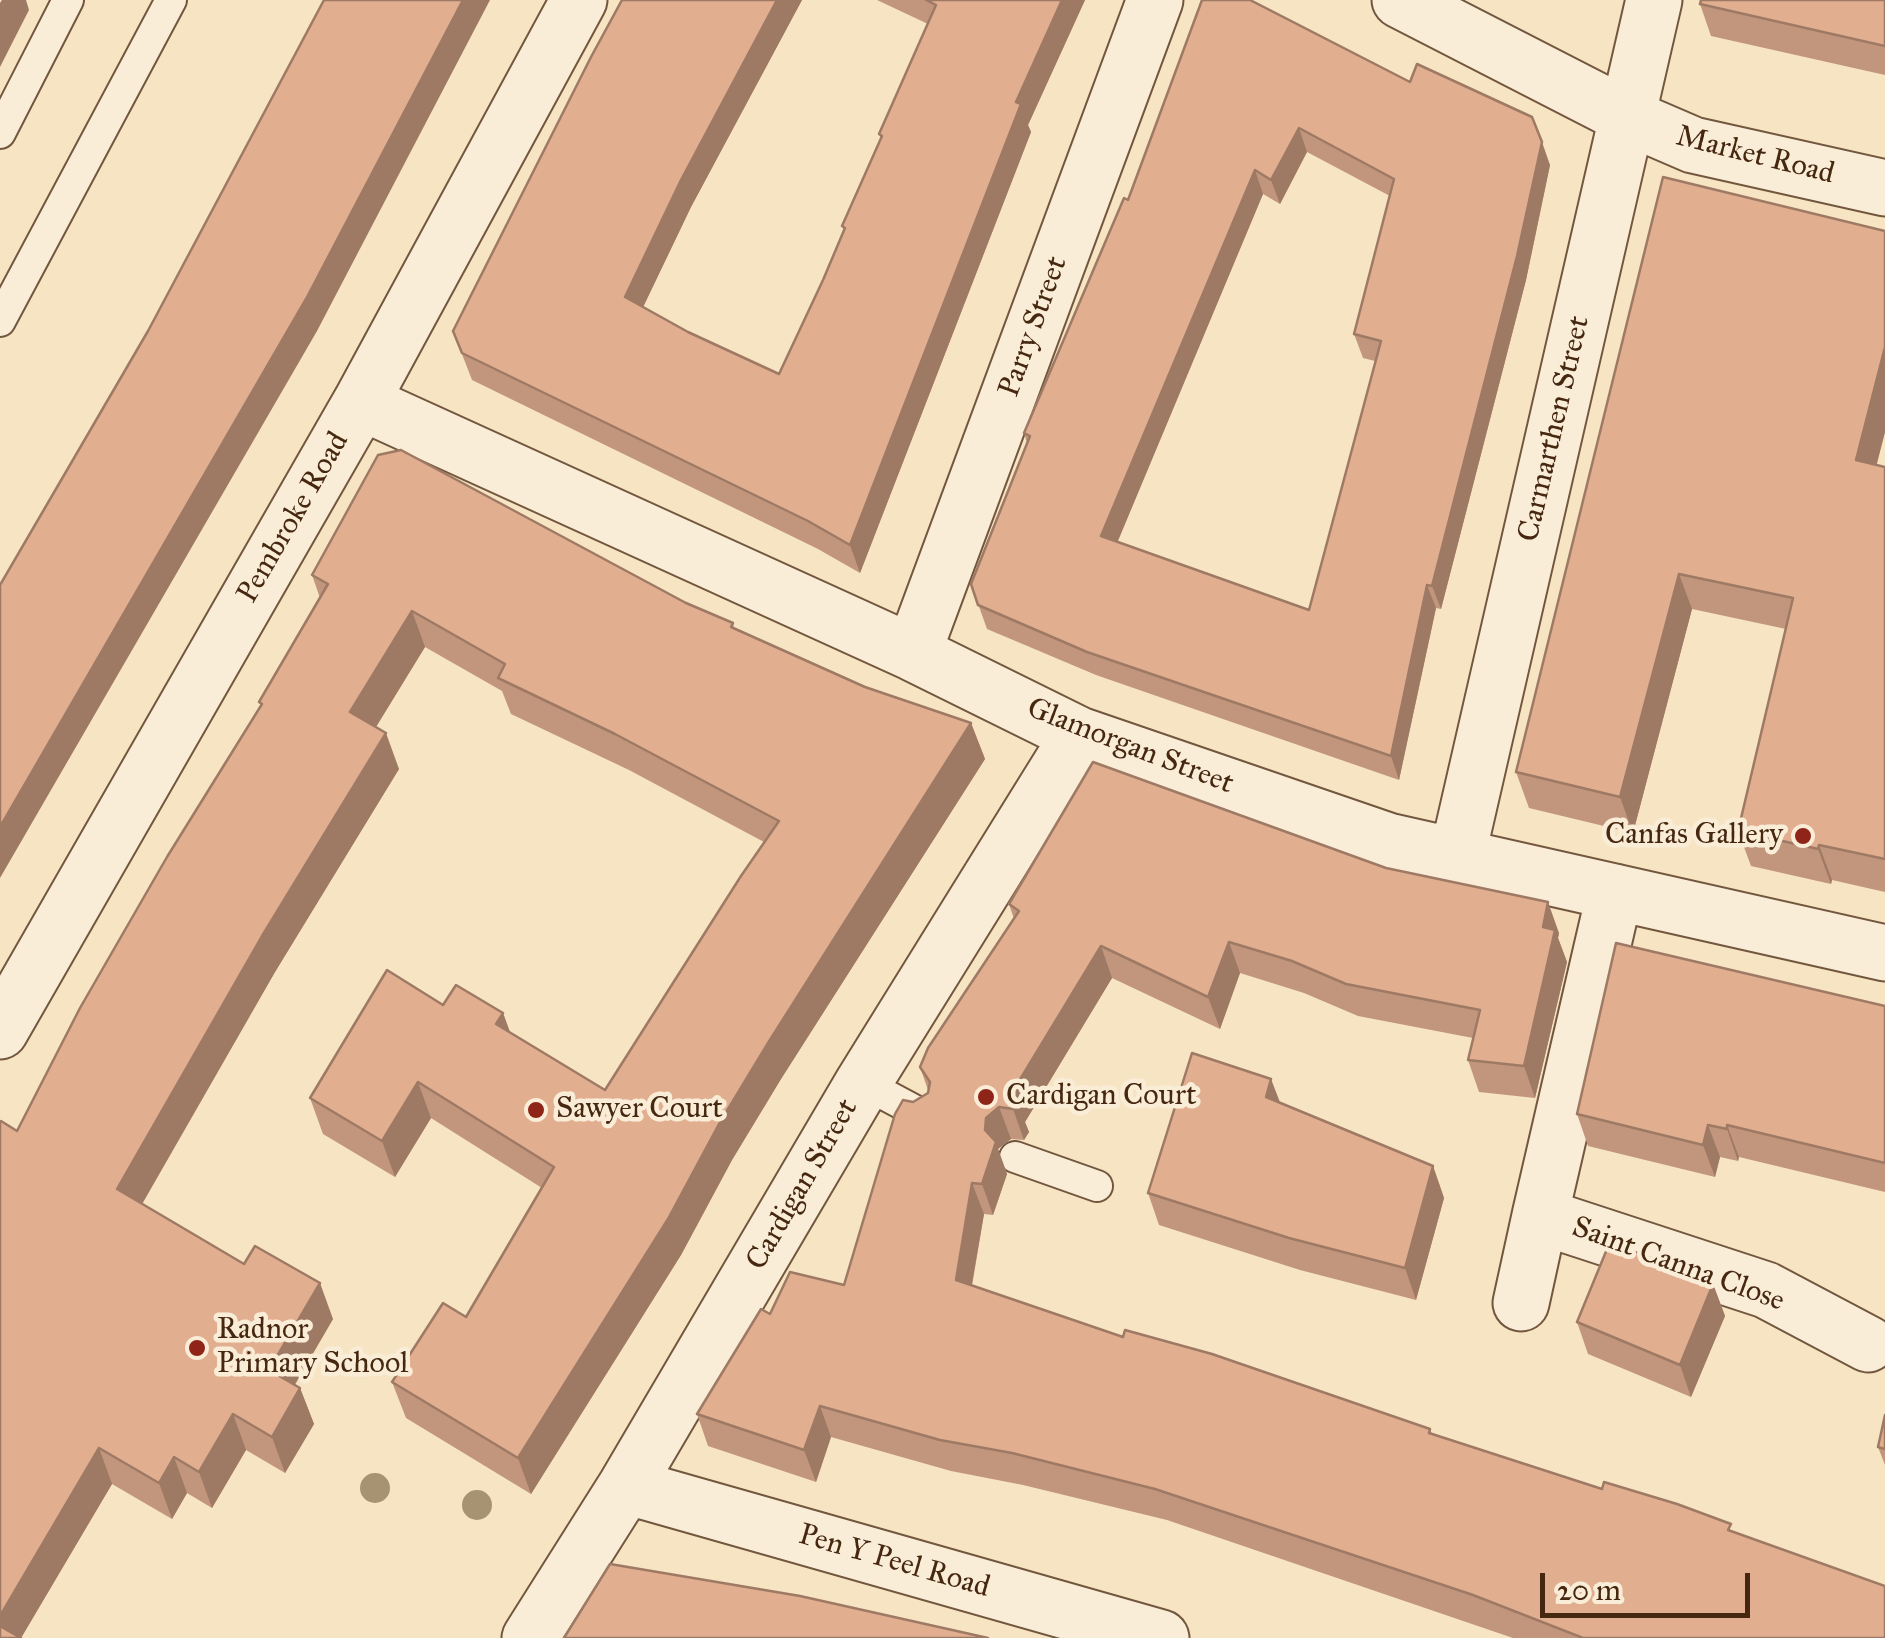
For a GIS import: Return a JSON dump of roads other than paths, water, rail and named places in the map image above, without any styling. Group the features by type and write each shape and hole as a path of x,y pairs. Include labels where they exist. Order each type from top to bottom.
{"street":[{"name":"Pembroke Road","path":"0,1030 361,402 579,0"},
{"name":"Parry Street","path":"913,653 1155,0"},
{"name":"Market Road","path":"1400,0 1628,117 1693,146 1885,188"},
{"name":"Carmarthen Street","path":"1456,857 1654,0"},
{"name":"Glamorgan Street","path":"361,402 913,653 1079,734 1388,841 1885,953"},
{"name":"Cardigan Street","path":"530,1638 626,1486 864,1082 1079,734"},
{"name":"Saint Canna Close","path":"1521,1303 1616,892"},
{"name":"Saint Canna Close","path":"1540,1216 1766,1290 1868,1344"},
{"name":"Pen Y Peel Road","path":"626,1486 1161,1638"}],"lane":[{"path":"0,133 68,0"},
{"path":"0,321 171,0"},
{"path":"864,1082 923,1115"},
{"path":"1015,1157 1097,1186"}],"place":[{"name":"Canfas Gallery","path":"1803,836"},
{"name":"Cardigan Court","path":"986,1097"},
{"name":"Sawyer Court","path":"536,1110"},
{"name":"Radnor Primary School","path":"197,1348"}]}
